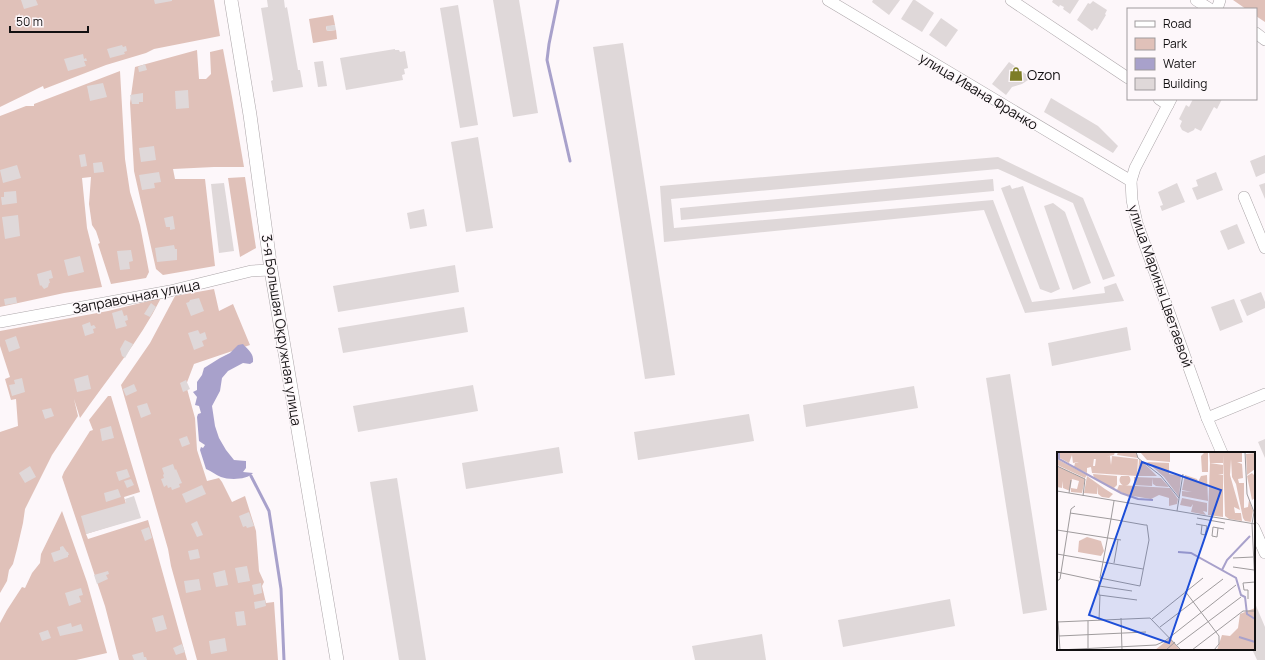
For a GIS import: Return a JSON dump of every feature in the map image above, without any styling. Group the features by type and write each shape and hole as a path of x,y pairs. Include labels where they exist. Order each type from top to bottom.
{"street":[{"name":"3-я Большая Окружная улица","path":"231,0 250,115 271,270 337,660"},
{"name":"улица Ивана Франко","path":"828,0 842,4 1131,181"},
{"path":"1011,0 1127,77"},
{"path":"1196,0 1208,8"},
{"path":"1257,34 1265,40"},
{"name":"улица Марины Цветаевой","path":"1166,101 1134,168 1131,181 1132,200 1137,223 1207,418 1222,452"},
{"path":"1244,197 1265,248"},
{"name":"Заправочная улица","path":"0,322 170,290 251,271 271,270"},
{"path":"1207,418 1265,394"},
{"path":"1255,530 1265,554"}],"green space":[{"path":"0,0 214,0 220,36 154,49 146,53 106,65 44,89 43,86 0,107"},
{"path":"1233,0 1265,0 1265,22 1257,17 1257,8 1245,8"},
{"path":"333,15 335,25 326,27 327,31 336,30 337,39 313,43 309,19"},
{"path":"223,49 244,167 173,169 175,179 205,179 215,266 163,275 156,269 134,171 130,103 135,67 197,50 199,79 206,79 211,74 210,52"},
{"path":"120,71 125,159 130,192 140,225 149,272 146,278 111,284 98,244 100,243 96,231 92,225 89,204 91,177 82,178 87,228 102,287 64,293 0,307 0,116 26,106 34,106 34,104"},
{"path":"245,177 256,248 240,257 228,178"},
{"path":"214,289 219,311 233,304 250,345 194,364 186,385 195,418 197,450 207,481 219,478 232,502 245,496 256,531 259,571 264,582 262,586 266,603 274,602 278,660 197,660 171,566 168,549 121,385 150,343 175,296"},
{"path":"161,298 133,345 80,418 74,399 78,416 52,455 25,509 13,564 9,570 7,581 0,593 0,432 18,426 16,399 11,400 5,379 10,377 0,346 0,331 108,311"},
{"path":"108,396 111,396 140,492 124,497 131,520 86,534 88,539 148,520 187,660 119,660 105,606 62,477 90,431 93,430 89,420"},
{"path":"62,511 87,582 107,653 76,660 0,660 0,623 22,587 25,588 32,573 40,563 41,554"}],"water":[{"path":"243,344 252,354 253,362 250,364 243,363 228,371 222,378 220,391 212,406 215,426 219,438 226,450 234,460 246,461 246,468 243,472 253,473 247,477 229,479 221,477 206,469 200,450 201,447 203,448 205,445 199,441 197,417 198,414 201,413 199,406 195,405 197,397 193,392 197,390 197,382 202,375 204,368 230,353 238,345"}],"building":[{"path":"21,0 36,0 38,5 24,9"},
{"path":"154,0 172,0 172,1 155,4"},
{"path":"267,0 284,0 285,8 287,7 298,70 300,70 303,87 273,92 271,81 273,80 261,8 268,7"},
{"path":"493,0 519,0 538,113 513,117"},
{"path":"873,0 900,0 889,15 872,2"},
{"path":"913,0 934,13 922,32 901,19"},
{"path":"1053,0 1079,0 1070,14 1063,9 1064,7 1060,5 1059,7 1052,2"},
{"path":"1093,1 1107,10 1106,15 1097,30 1095,28 1092,31 1077,20 1088,3 1090,4"},
{"path":"458,5 478,125 460,128 440,8"},
{"path":"941,18 958,30 946,47 929,35"},
{"path":"335,25 336,30 327,31 326,26"},
{"path":"623,43 675,375 645,379 593,47"},
{"path":"122,45 123,47 126,46 127,51 124,52 125,54 110,58 107,49"},
{"path":"395,49 399,50 400,52 405,51 408,68 404,69 405,74 402,75 403,80 346,90 340,58"},
{"path":"83,54 84,59 86,58 87,61 84,61 86,66 68,71 64,59"},
{"path":"323,61 327,86 318,87 314,62"},
{"path":"1009,62 1031,78 1022,84 1012,87 1006,95 992,84"},
{"path":"145,64 147,70 139,72 138,67"},
{"path":"103,83 107,97 90,101 87,86"},
{"path":"188,90 189,108 176,109 175,91"},
{"path":"143,93 143,102 139,102 139,104 132,104 130,95"},
{"path":"1051,98 1098,126 1118,146 1113,153 1044,112"},
{"path":"1192,100 1222,100 1217,109 1214,107 1201,131 1195,128 1188,133 1182,130 1180,126 1182,121 1179,119 1186,105 1189,107"},
{"path":"478,137 493,228 466,232 451,142"},
{"path":"154,146 156,160 141,162 139,148"},
{"path":"85,154 87,166 81,167 79,155"},
{"path":"1265,155 1265,173 1256,177 1250,161"},
{"path":"998,157 1083,198 1115,276 1103,280 1073,203 998,169 671,199 674,228 993,200 1032,302 1105,293 1104,287 1116,283 1124,301 1025,313 984,210 664,242 660,186"},
{"path":"102,162 104,172 94,173 93,163"},
{"path":"17,165 21,178 3,183 0,170"},
{"path":"159,172 161,182 154,183 155,188 142,190 139,175"},
{"path":"1216,172 1223,190 1197,200 1192,188 1198,186 1196,180"},
{"path":"993,179 994,191 681,220 680,208"},
{"path":"224,183 234,251 219,253 211,184"},
{"path":"1177,183 1185,202 1162,211 1160,206 1163,205 1158,192"},
{"path":"1265,183 1265,199 1259,185"},
{"path":"1010,185 1012,189 1023,186 1060,289 1051,293 1040,289 1001,188"},
{"path":"16,191 17,203 2,205 1,197 4,197 4,192"},
{"path":"1053,203 1065,212 1091,283 1073,290 1044,206"},
{"path":"424,209 427,226 410,229 407,213"},
{"path":"18,215 20,236 5,239 2,217"},
{"path":"173,216 175,229 170,230 170,227 166,227 164,218"},
{"path":"1237,224 1245,243 1228,250 1220,231"},
{"path":"174,245 175,249 177,249 177,260 157,262 155,248"},
{"path":"131,250 133,261 129,262 130,269 120,270 117,251"},
{"path":"80,256 84,272 68,276 64,260"},
{"path":"455,265 459,292 338,312 333,286"},
{"path":"51,270 53,278 49,279 50,283 48,287 44,289 41,285 40,286 37,274"},
{"path":"1261,292 1265,302 1265,308 1247,316 1240,300"},
{"path":"16,297 17,303 5,305 4,299"},
{"path":"199,298 204,311 191,316 186,303 190,300"},
{"path":"1234,299 1243,322 1220,331 1211,307"},
{"path":"151,303 156,307 150,317 144,314"},
{"path":"464,307 468,332 343,353 338,328"},
{"path":"122,310 124,316 127,315 128,320 125,321 127,326 116,329 112,313"},
{"path":"90,322 91,326 94,325 96,328 93,329 94,333 85,336 82,325"},
{"path":"1127,327 1131,350 1052,366 1048,343"},
{"path":"198,330 200,334 205,332 207,339 202,341 204,346 194,350 188,333"},
{"path":"16,336 20,348 9,352 5,340"},
{"path":"125,340 133,344 125,358 122,356 120,349"},
{"path":"1010,374 1047,610 1023,614 986,378"},
{"path":"88,375 91,389 77,392 74,379"},
{"path":"22,378 25,392 12,396 9,385 15,384 14,380"},
{"path":"186,380 190,389 183,392 180,383"},
{"path":"134,384 137,391 126,396 123,389"},
{"path":"473,385 478,411 358,432 353,406"},
{"path":"914,386 918,408 806,427 803,405"},
{"path":"147,403 151,414 141,418 137,406"},
{"path":"51,408 54,416 45,419 42,410"},
{"path":"749,414 754,441 638,460 634,432"},
{"path":"111,426 114,438 102,441 100,429"},
{"path":"187,436 190,444 182,447 179,439"},
{"path":"1265,439 1265,458 1258,442"},
{"path":"559,447 563,473 466,489 462,463"},
{"path":"173,464 182,483 179,484 180,487 172,490 171,487 168,488 167,485 164,487 161,479 164,478 162,468"},
{"path":"30,466 36,477 25,483 19,473"},
{"path":"127,469 130,477 119,481 116,472"},
{"path":"397,478 426,660 399,660 370,482"},
{"path":"131,479 134,485 127,488 124,481"},
{"path":"202,485 206,494 186,503 182,494"},
{"path":"118,489 121,497 106,502 104,493"},
{"path":"134,496 141,518 86,534 81,516 126,503 125,499"},
{"path":"249,512 254,526 247,528 246,526 243,527 239,516"},
{"path":"197,521 203,535 197,537 191,524"},
{"path":"149,527 152,538 145,541 141,530"},
{"path":"63,546 68,552 68,557 54,562 51,553 60,550 60,547"},
{"path":"198,549 200,558 190,560 188,551"},
{"path":"247,566 250,581 238,583 235,568"},
{"path":"225,570 228,585 216,587 213,573"},
{"path":"108,571 109,574 106,575 108,579 97,584 94,575"},
{"path":"199,579 201,590 186,593 184,581"},
{"path":"261,583 262,593 254,595 252,585"},
{"path":"81,588 83,595 79,596 81,602 69,606 65,593"},
{"path":"950,599 955,626 843,647 838,620"},
{"path":"265,600 266,606 255,609 254,602"},
{"path":"1255,603 1265,627 1265,660 1257,660 1252,650 1255,650"},
{"path":"244,611 246,625 237,626 235,612"},
{"path":"163,615 167,629 156,632 152,618"},
{"path":"71,623 72,627 81,624 83,631 60,636 57,627"},
{"path":"48,630 51,638 42,641 39,633"},
{"path":"762,634 766,660 695,660 692,646"},
{"path":"225,638 227,651 211,654 209,641"},
{"path":"182,644 185,652 176,655 173,648"},
{"path":"143,652 144,657 146,657 147,660 134,660 132,655"}],"waterway":[{"path":"558,0 547,60 570,161"},
{"path":"251,476 269,511 281,589 284,660"}],"place":[{"name":"Ozon","path":"1016,74"}]}
